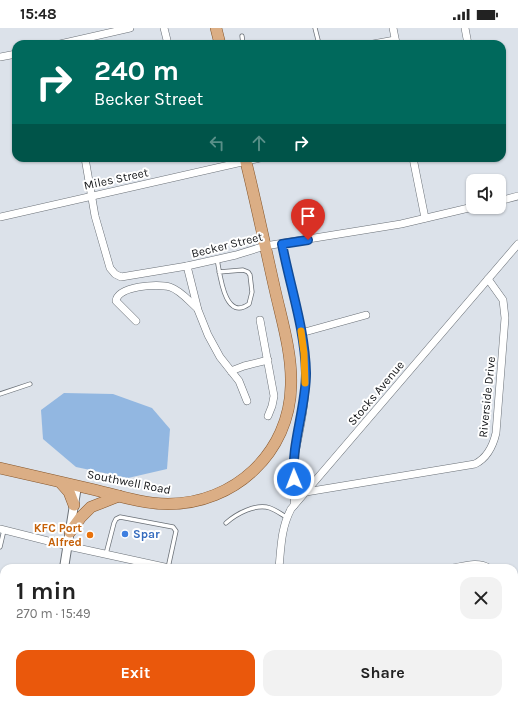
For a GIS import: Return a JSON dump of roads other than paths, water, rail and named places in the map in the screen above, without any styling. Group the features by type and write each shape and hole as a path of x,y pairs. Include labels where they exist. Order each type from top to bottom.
{"main road":[{"path":"216,28 219,40"},
{"name":"Southwell Road","path":"0,468 119,496 166,504 188,503 208,498 230,489 247,476 268,456 281,433 288,412 291,386 290,368 288,350 246,162"},
{"path":"61,483 71,496 74,505"},
{"path":"70,532 81,517 91,507 119,496"}],"street":[{"path":"78,40 130,28"},
{"path":"164,28 167,40"},
{"path":"393,28 396,40"},
{"path":"465,28 467,40"},
{"path":"0,57 12,55"},
{"name":"Becker Street","path":"86,162 95,216 110,268 115,274 124,277 187,266 265,246 401,224 466,209"},
{"name":"Miles Street","path":"0,216 237,162"},
{"path":"414,162 425,218"},
{"path":"506,199 518,196"},
{"path":"282,244 301,333 306,373 305,392 294,458 296,490 294,505"},
{"name":"Stocks Avenue","path":"279,564 282,532 286,517 294,505 518,244"},
{"path":"187,266 198,310 213,346 239,381 248,401"},
{"name":"Riverside Drive","path":"306,492 475,464 484,458 492,447 496,433 505,318 503,300 488,279"},
{"path":"136,321 116,301 116,299 127,290 148,286 171,287 178,291 198,310"},
{"path":"301,333 366,315"},
{"path":"260,320 274,396 268,416"},
{"path":"231,371 268,360"},
{"path":"65,564 78,486"},
{"path":"2,529 68,546 150,564"}],"lane":[{"path":"316,28 318,40"},
{"path":"242,36 242,40"},
{"path":"217,259 219,272 224,296 228,302 236,307 244,307 249,304 252,292 250,275 248,272 239,270 219,272"},
{"path":"0,394 30,384"},
{"path":"226,523 233,516 240,513 264,507 274,510 286,517"},
{"path":"106,554 114,523 116,519 120,517 173,527 176,531 169,564"},
{"path":"0,547 2,529"}],"place":[{"name":"Spar","path":"125,534"},
{"name":"KFC Port Alfred","path":"90,535"}]}
